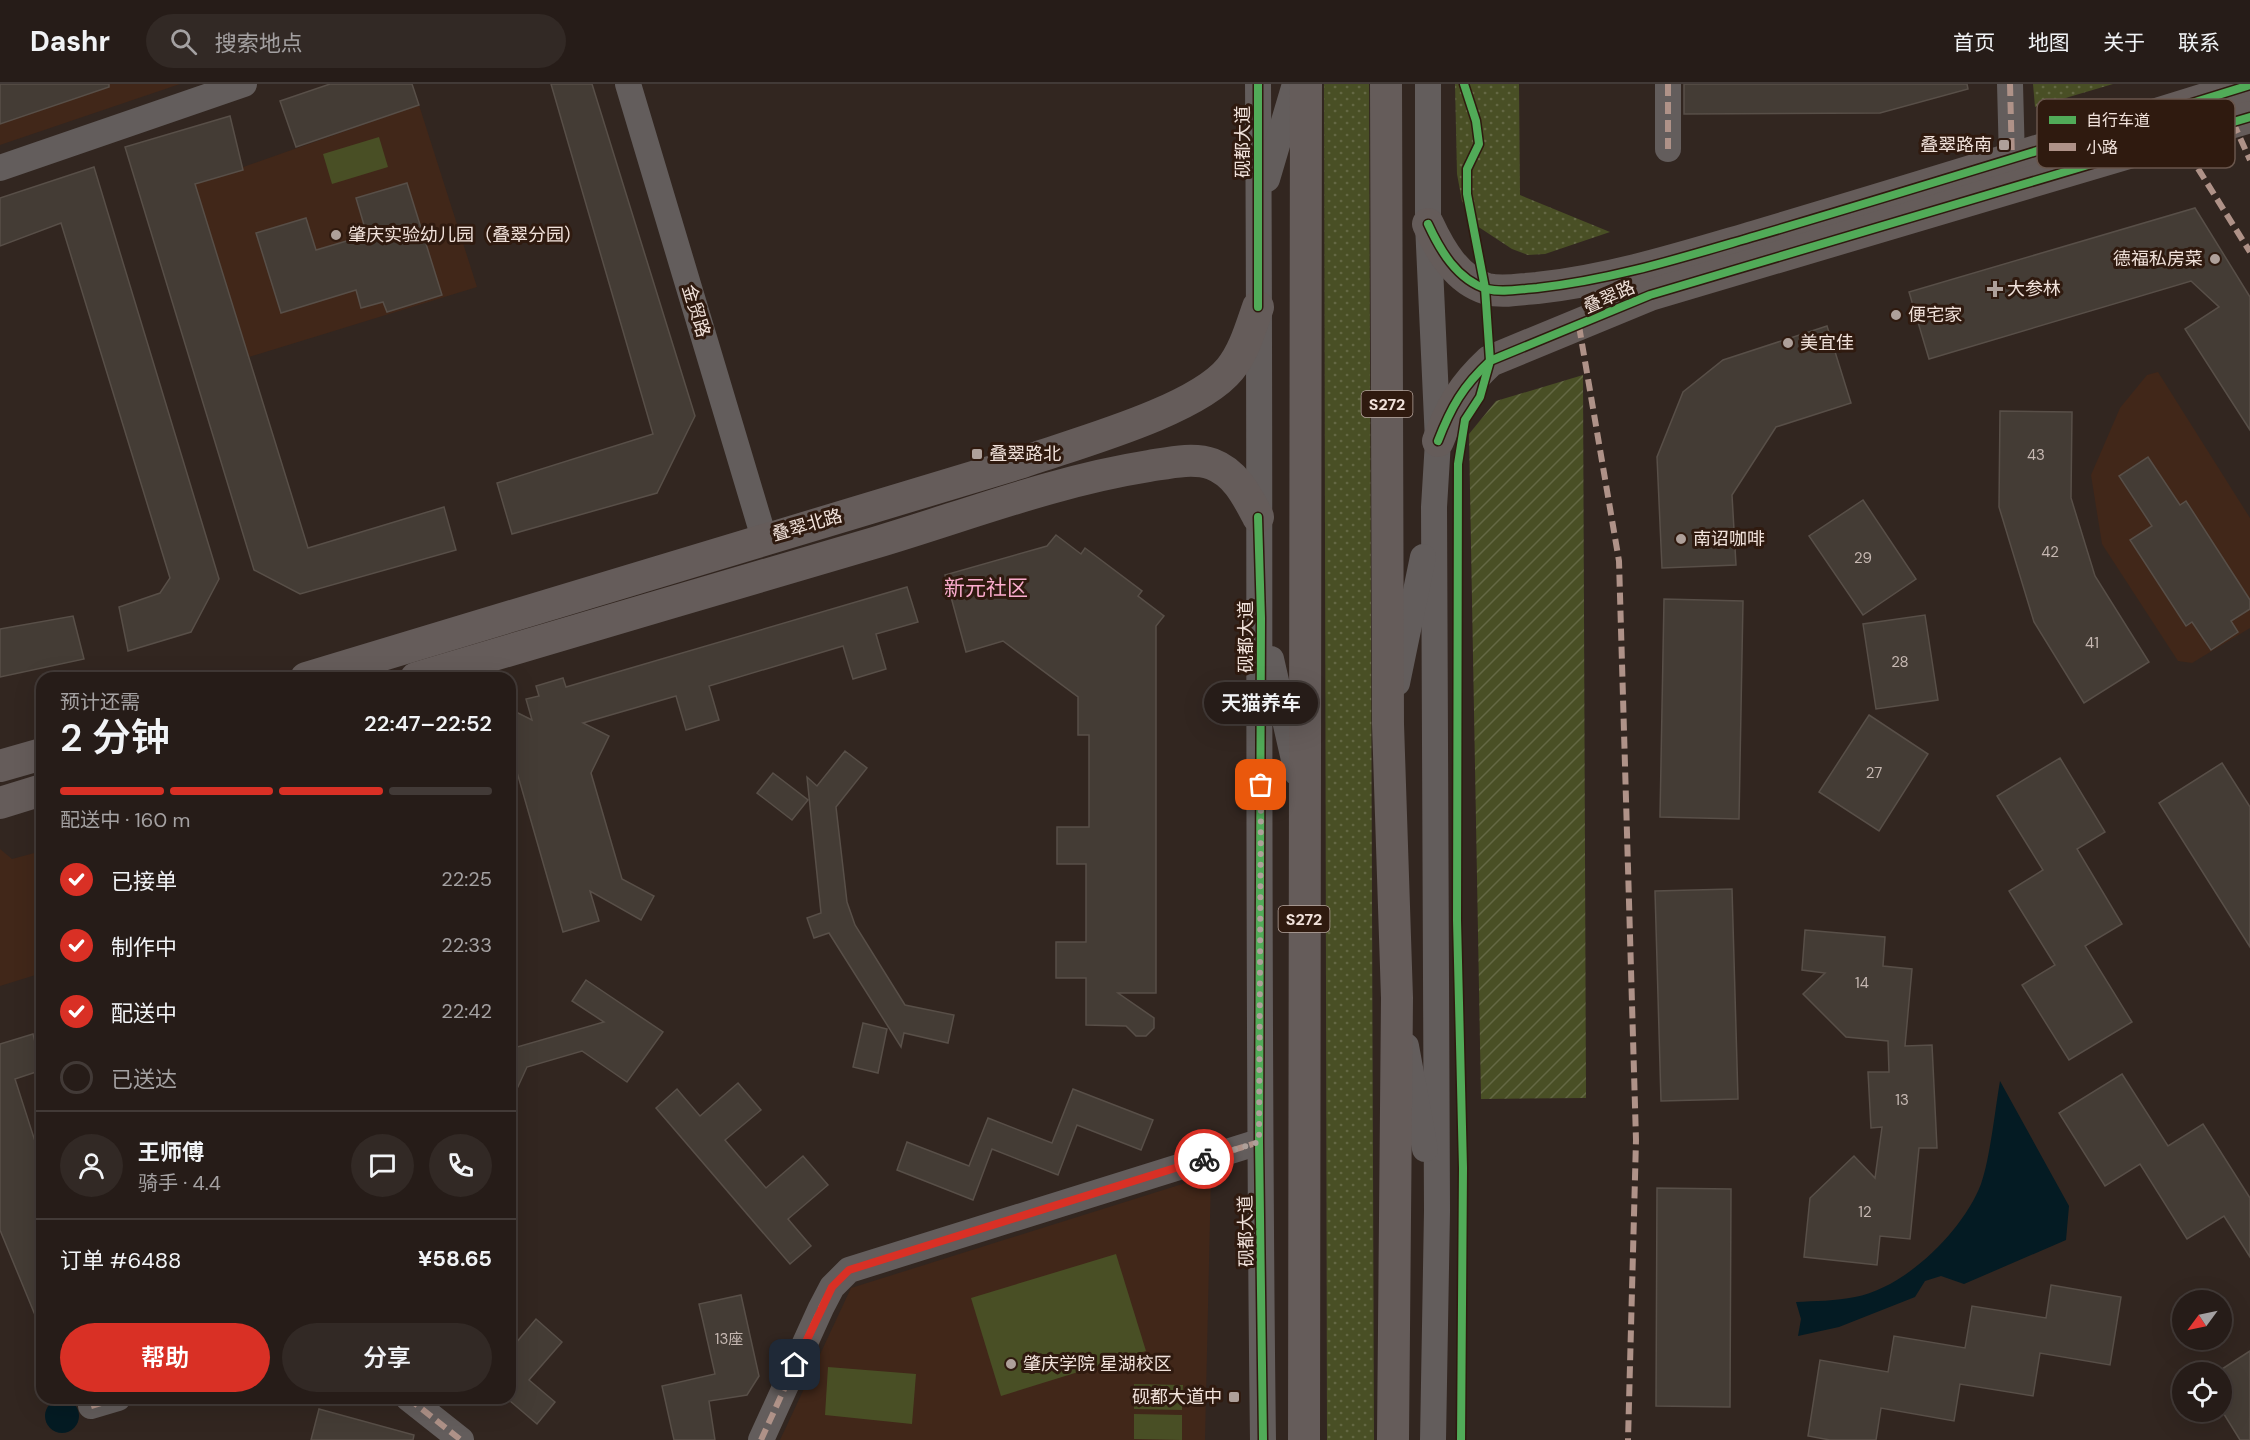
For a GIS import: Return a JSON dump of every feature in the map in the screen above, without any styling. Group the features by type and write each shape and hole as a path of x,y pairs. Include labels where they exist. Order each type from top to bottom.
{"main road":[{"name":"S272","path":"1304,1440 1306,84"},
{"name":"S272","path":"1386,84 1388,724 1397,998 1392,1440"},
{"name":"叠翠路","path":"2198,99 2234,87"},
{"name":"叠翠路","path":"2235,121 2250,117"},
{"name":"叠翠路","path":"1428,224 1440,250 1456,270 1485,288 1504,291 1580,284 1653,266 2037,152"},
{"name":"叠翠路","path":"1438,441 1450,408 1470,379 1490,361 1662,292 2079,168"},
{"path":"1579,326 1564,318 1560,306 1563,291 1580,284"},
{"name":"叠翠北路","path":"326,672 764,538 1023,462 1124,427 1211,389 1231,369 1242,350 1258,307"},
{"path":"1123,470 1140,450 1137,435 1124,427"},
{"name":"叠翠北路","path":"436,672 909,532 1026,493 1123,470 1174,462 1212,464 1233,477 1244,489 1258,517"},
{"path":"0,766 36,756"},
{"path":"0,803 36,792"}],"street":[{"path":"0,168 244,84"},
{"name":"金贸路","path":"628,84 764,538"},
{"name":"砚都大道","path":"1258,84 1258,517 1261,618 1259,1142 1263,1440"},
{"path":"1259,207 1294,84"},
{"path":"1428,84 1428,224 1438,441 1434,507 1437,1211 1433,1440"},
{"path":"1668,84 1668,149"},
{"path":"2010,84 2012,160"},
{"path":"1388,724 1434,507"},
{"path":"1261,618 1304,800"},
{"path":"1397,998 1437,1211"},
{"path":"761,1440 820,1308 832,1287 849,1270 1259,1142"},
{"path":"92,1406 98,1404"},
{"path":"416,1404 461,1440"}],"shaded area":[{"path":"0,84 180,84 0,145"},
{"name":"肇庆实验幼儿园（叠翠分园）","path":"419,105 477,287 249,357 195,184"},
{"path":"2158,372 2250,518 2250,628 2192,663 2178,661 2102,544 2091,475 2120,408 2147,375"},
{"path":"0,849 12,859 36,853 36,975 0,986"},
{"name":"肇庆学院 星湖校区","path":"1211,1175 1205,1440 780,1440 851,1288"}],"green space":[{"path":"1324,84 1369,84 1374,1440 1327,1440"},
{"path":"1455,84 1519,84 1520,195 1610,232 1545,254 1528,255 1512,249 1474,224 1462,201 1457,174"},
{"path":"2033,84 2113,84 2062,99 2037,99 2035,107"},
{"path":"379,137 388,167 332,184 323,154"},
{"path":"1583,375 1586,1098 1481,1099 1469,434 1496,401"},
{"path":"1116,1254 1146,1351 1001,1396 971,1298"},
{"path":"828,1367 916,1374 912,1424 825,1415"},
{"path":"1134,1384 1183,1385 1182,1410 1134,1409"},
{"path":"1134,1414 1182,1415 1182,1440 1134,1439"}],"water":[{"path":"2000,1081 2069,1206 2066,1240 1964,1284 1941,1276 1925,1281 1915,1297 1839,1327 1798,1336 1801,1319 1796,1302 1855,1297 1893,1282 1930,1255 1961,1220 1984,1174"},
{"path":"50,1404 74,1404 79,1416 74,1428 62,1433 50,1428 45,1416"}],"building":[{"path":"0,84 109,84 109,87 0,124"},
{"path":"330,84 412,84 419,105 296,147 280,101"},
{"path":"551,84 592,84 695,416 657,493 512,534 497,483 653,434"},
{"path":"1684,84 1967,84 1968,89 1880,113 1684,114"},
{"path":"230,116 243,170 195,184 308,548 444,507 456,550 300,594 254,570 125,147"},
{"path":"94,167 219,579 191,632 128,651 119,607 160,593 170,578 61,223 0,246 0,198"},
{"path":"407,183 442,295 387,312 383,302 361,308 356,290 281,313 256,233 306,218 316,250 367,235 356,198"},
{"path":"2195,208 2250,297 2250,430 2185,329 2219,307 2191,281 1929,359 1909,292"},
{"path":"1827,326 1851,403 1776,427 1732,495 1736,565 1662,568 1657,457 1683,392 1723,360"},
{"path":"2000,411 2072,412 2071,498 2095,576 2149,662 2084,703 2034,622 1999,507"},
{"path":"2148,457 2180,505 2186,501 2250,600 2250,609 2231,621 2238,632 2211,650 2192,622 2186,626 2130,540 2152,526 2119,476"},
{"path":"1863,500 1916,579 1863,615 1809,536"},
{"path":"1056,535 1081,554 1085,548 1142,591 1138,596 1164,616 1156,626 1156,993 1118,993 1154,1018 1154,1028 1146,1036 1136,1036 1126,1026 1086,1025 1086,978 1056,978 1056,942 1086,942 1086,864 1057,864 1057,827 1089,827 1089,735 1078,735 1078,697 1003,641 966,652 945,575 1047,546"},
{"path":"907,587 918,622 876,634 886,669 853,679 843,646 709,686 719,720 686,730 676,696 583,723 609,736 591,773 622,879 654,896 641,920 590,891 599,921 563,932 516,769 516,712 532,720 526,699 539,696 536,686 563,678 566,687"},
{"path":"1664,599 1743,601 1739,819 1660,817"},
{"path":"1925,615 1938,700 1876,709 1863,624"},
{"path":"73,616 84,659 0,677 0,629"},
{"path":"1869,715 1928,754 1879,831 1819,792"},
{"path":"845,751 867,768 836,807 847,902 855,925 905,1005 954,1015 948,1043 904,1033 901,1047 829,933 814,938 807,918 821,913 807,777 817,786"},
{"path":"2060,758 2105,832 2077,849 2122,924 2085,946 2132,1022 2069,1060 2022,985 2055,965 2009,891 2043,870 1997,796"},
{"path":"2222,763 2250,807 2250,947 2159,803"},
{"path":"773,773 808,800 792,820 757,793"},
{"path":"1732,889 1738,1099 1661,1101 1655,891"},
{"path":"1805,930 1885,937 1883,966 1912,969 1905,1046 1932,1045 1937,1148 1919,1148 1910,1239 1880,1236 1877,1265 1804,1257 1810,1198 1854,1156 1875,1178 1882,1127 1871,1128 1868,1072 1889,1072 1888,1041 1846,1037 1803,994 1825,973 1802,970"},
{"path":"586,980 663,1032 627,1082 582,1051 527,1067 516,1091 516,1047 604,1022 572,1001"},
{"path":"863,1023 887,1029 878,1073 853,1067"},
{"path":"33,1034 36,1046 36,1072 15,1079 36,1144 36,1317 0,1230 0,1044"},
{"path":"2122,1074 2168,1146 2203,1124 2250,1198 2250,1257 2224,1216 2187,1239 2140,1164 2105,1186 2059,1113"},
{"path":"738,1083 761,1110 725,1140 766,1188 803,1156 828,1185 788,1219 811,1246 790,1264 656,1108 677,1089 700,1116"},
{"path":"1073,1089 1153,1120 1141,1150 1077,1125 1058,1175 992,1149 973,1200 897,1170 907,1142 969,1166 988,1118 1052,1143"},
{"path":"1657,1188 1731,1189 1730,1407 1656,1406"},
{"path":"2051,1285 2121,1297 2110,1365 2040,1353 2033,1396 1960,1384 1954,1421 1881,1408 1876,1440 1830,1440 1808,1436 1820,1360 1888,1372 1894,1336 1965,1348 1972,1306 2046,1318"},
{"path":"741,1295 759,1376 747,1395 709,1401 715,1440 674,1440 662,1386 715,1374 699,1304"},
{"path":"536,1319 562,1342 529,1380 555,1402 537,1424 514,1404 516,1404 516,1343"},
{"path":"2250,1351 2250,1440 2240,1440 2229,1422 2232,1422 2232,1363"},
{"path":"319,1409 414,1435 413,1440 311,1440"}],"marked path":[{"path":"1668,84 1668,149"},
{"path":"2010,84 2012,160"},
{"path":"2235,126 2250,160"},
{"path":"2198,168 2250,252"},
{"path":"1579,326 1619,561 1636,1140 1628,1440"},
{"path":"761,1440 821,1308 832,1287 849,1270 1259,1142"},
{"path":"91,1406 98,1404"},
{"path":"416,1404 461,1440"}],"cycle path":[{"path":"1258,84 1258,307"},
{"path":"1461,1440 1463,1168 1457,920 1458,464 1465,420 1480,397 1490,361 1485,288 1467,194 1467,169 1479,144 1476,121 1464,84"},
{"path":"2205,99 2250,85"},
{"path":"2235,121 2250,117"},
{"path":"1428,224 1451,263 1476,285 1505,291 1537,288 1648,267 2037,151"},
{"path":"1438,441 1459,398 1472,379 1490,361 1650,295 2078,168"},
{"path":"1258,517 1261,618 1259,1142 1263,1440"}],"way so far":[{"path":"1204,1159 1259,1142 1261,785"}],"place":[{"name":"叠翠路南","path":"2004,145"},
{"name":"肇庆实验幼儿园（叠翠分园）","path":"336,235"},
{"name":"德福私房菜","path":"2215,259"},
{"name":"大参林","path":"1995,289"},
{"name":"便宅家","path":"1896,315"},
{"name":"美宜佳","path":"1788,343"},
{"name":"叠翠路北","path":"977,454"},
{"name":"南诏咖啡","path":"1681,539"},
{"name":"天猫养车","path":"1261,785"},
{"name":"肇庆学院 星湖校区","path":"1011,1364"},
{"name":"砚都大道中","path":"1234,1397"}],"district":[{"name":"新元社区","path":"986,588"}],"route":[{"path":"795,1365 820,1308 832,1287 849,1270 1204,1159"}]}
